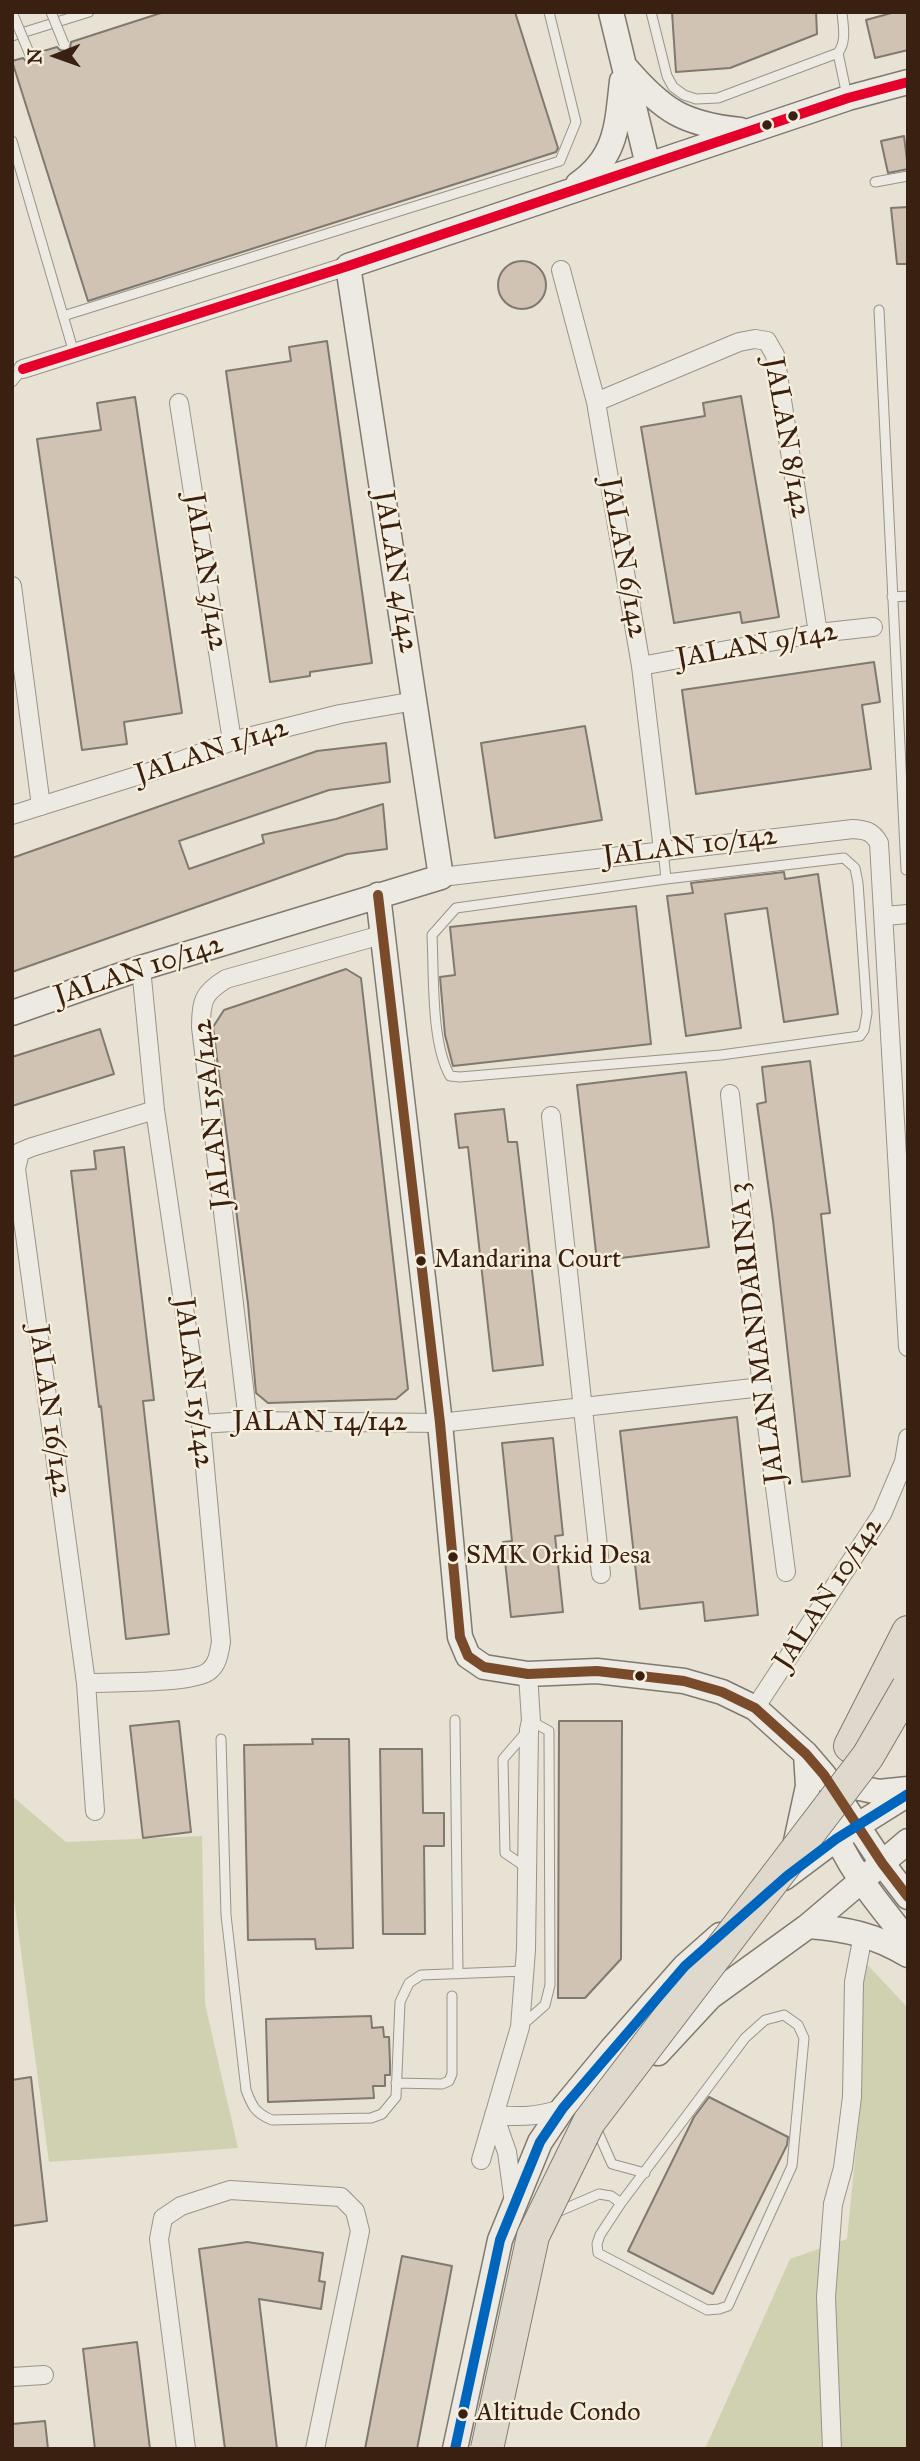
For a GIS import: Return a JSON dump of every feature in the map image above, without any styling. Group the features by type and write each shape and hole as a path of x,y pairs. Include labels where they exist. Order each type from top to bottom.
{"highway":[{"path":"480,2449 525,2233 580,2121 850,1746 908,1632"},
{"path":"488,2449 533,2236 589,2122 868,1756 908,1687"},
{"path":"850,1746 908,1699"}],"street":[{"path":"611,12 648,165"},
{"path":"624,66 650,96 677,114 707,127 751,131"},
{"path":"566,193 593,174 607,156 615,137 624,66"},
{"path":"16,373 348,266 848,98 908,82"},
{"name":"JALAN 4/142","path":"348,266 441,877"},
{"name":"JALAN 6/142","path":"561,270 596,402 641,666 663,850"},
{"name":"JALAN 8/142","path":"596,402 739,342 767,341 775,355 818,633"},
{"name":"JALAN 3/142","path":"179,403 232,741"},
{"path":"12,586 41,806"},
{"name":"JALAN 9/142","path":"641,666 818,633 873,627"},
{"name":"JALAN 1/142","path":"12,815 162,768 232,741 340,715 415,701"},
{"name":"JALAN 10/142","path":"12,1013 141,968 441,877 853,829 874,833 879,842 903,1173 908,1347"},
{"path":"378,895 440,1423 460,1637 468,1656 484,1667 528,1674 597,1671 684,1681 722,1692 755,1708 806,1754 830,1782 882,1863 908,1897"},
{"path":"885,916 908,914"},
{"name":"JALAN 15A/142","path":"248,1421 201,1027 201,1005 209,989 226,979 381,935"},
{"name":"JALAN 15/142","path":"86,1683 191,1678 208,1673 217,1662 221,1642 201,1424 155,1110 141,968"},
{"name":"JALAN MANDARINA 3","path":"730,1094 762,1387 786,1572"},
{"name":"JALAN 16/142","path":"95,1811 86,1683 16,1168 20,1152 155,1110"},
{"path":"551,1116 601,1574"},
{"name":"JALAN 14/142","path":"201,1424 248,1421 440,1423 762,1387"},
{"name":"JALAN 10/142","path":"755,1708 882,1514 904,1462 908,1438"},
{"path":"481,2160 520,2027 525,1971 530,1725 528,1674"},
{"path":"806,1754 836,1839 861,1881 908,1941"},
{"path":"787,1876 800,1831 808,1786 806,1754"},
{"path":"830,1782 879,1792 908,1792"},
{"path":"455,2449 500,2241 540,2142 563,2108 685,1966 787,1876 836,1839 908,1792"},
{"path":"488,2449 526,2282 573,2167 597,2130 622,2094 710,1997 808,1926 908,1841"},
{"path":"808,1926 848,1930 888,1943 908,1955"},
{"path":"832,2449 826,2298 833,2204 843,2168 852,2097 854,1982 863,1935"},
{"path":"494,2115 546,2115 563,2108"},
{"path":"494,2115 506,2152 514,2204"},
{"path":"186,2449 159,2239 163,2218 181,2206 230,2190 341,2197 355,2210 360,2231 315,2449"},
{"path":"12,2377 44,2375"}],"lane":[{"path":"12,12 30,55"},
{"path":"51,12 64,44"},
{"path":"12,36 89,12"},
{"path":"63,316 489,178 560,161 576,122 549,12"},
{"path":"651,12 667,76 673,87 696,99 718,98 838,53 844,38 842,12"},
{"path":"838,53 848,98"},
{"path":"12,141 74,353"},
{"path":"875,182 908,176"},
{"path":"879,310 906,870"},
{"path":"892,597 908,596"},
{"path":"663,850 666,879"},
{"path":"844,858 855,868 858,883 867,1013 860,1036 721,1055 450,1076 442,1063 439,1044 432,935 456,908 666,879 844,858"},
{"path":"455,1720 458,1974"},
{"path":"520,2027 545,2005 550,1984 549,1731 530,1725 503,1759 505,1853 527,1868"},
{"path":"221,1740 226,1915 246,2090 253,2109 260,2115 272,2120 372,2118 382,2113 391,2106 396,2097 400,2002 408,1983 421,1975 525,1971"},
{"path":"396,2083 442,2084 449,2081 452,2074 452,1996"},
{"path":"784,2015 798,2025 804,2038 792,2166 728,2306 707,2310 598,2253 600,2235 621,2203 745,2038 765,2020 784,2015"},
{"path":"597,2130 612,2164 645,2173"},
{"path":"552,2215 599,2194 611,2196 621,2203"}],"green space":[{"path":"12,1796 66,1842 202,1836 205,2004 238,2148 49,2162 12,1884"},
{"path":"863,1960 908,2008 908,2449 705,2449 790,2259 847,2239 861,2099"}],"building":[{"path":"164,12 515,12 558,148 556,152 88,301 12,61 23,58 32,62 37,53 57,47 66,51 71,42"},
{"path":"672,12 816,12 817,34 730,68 676,72"},
{"path":"895,12 908,12 908,50 875,58 866,20"},
{"path":"904,136 908,169 888,173 881,141"},
{"path":"908,207 908,264 897,264 891,208"},
{"path":"522,261 539,268 546,285 539,302 522,309 505,302 498,285 505,268"},
{"path":"327,341 372,663 310,672 310,676 270,682 226,371 291,361 289,347"},
{"path":"741,396 779,617 742,623 740,612 674,623 641,427 705,416 703,403"},
{"path":"135,397 182,713 124,722 127,744 82,750 37,439 101,430 97,403"},
{"path":"874,662 880,702 862,705 871,769 696,794 682,690"},
{"path":"585,726 602,820 495,838 481,743"},
{"path":"386,743 390,782 329,790 179,841 189,869 264,843 262,835 336,819 383,804 387,849 347,854 12,972 12,858 317,751"},
{"path":"784,872 785,879 818,874 838,1014 784,1022 767,908 725,914 741,1028 686,1036 667,896 693,893 691,883"},
{"path":"636,906 651,1044 453,1066 445,1035 440,977 455,975 450,927"},
{"path":"346,969 361,978 408,1389 396,1399 268,1403 256,1393 248,1304 213,1027 224,1010"},
{"path":"100,1029 114,1074 12,1106 12,1057"},
{"path":"810,1061 830,1213 821,1214 850,1476 802,1482 773,1220 757,1104 766,1102 762,1067"},
{"path":"686,1072 709,1247 597,1261 577,1085"},
{"path":"504,1109 508,1142 517,1142 543,1365 493,1371 468,1147 459,1148 455,1114"},
{"path":"124,1147 154,1400 143,1401 169,1634 126,1639 101,1406 99,1407 71,1171 96,1169 94,1151"},
{"path":"737,1417 758,1615 705,1621 703,1602 640,1609 620,1431"},
{"path":"553,1438 563,1535 555,1536 563,1612 511,1617 503,1542 512,1541 502,1443"},
{"path":"179,1721 191,1832 143,1838 130,1726"},
{"path":"559,1721 622,1721 621,1959 585,1998 558,1998"},
{"path":"312,1739 349,1739 353,1948 316,1949 315,1939 248,1940 244,1745 313,1744"},
{"path":"380,1749 422,1749 423,1813 444,1813 444,1846 424,1846 425,1934 383,1934"},
{"path":"371,2016 372,2028 383,2027 384,2037 389,2037 390,2064 390,2075 385,2075 385,2086 373,2086 374,2098 268,2102 266,2019"},
{"path":"31,2077 47,2221 12,2226 12,2080"},
{"path":"709,2097 788,2137 787,2145 713,2294 628,2251 694,2117"},
{"path":"247,2242 323,2253 319,2281 325,2282 321,2309 259,2299 277,2449 225,2449 199,2249"},
{"path":"402,2256 452,2266 447,2293 417,2449 365,2449"},
{"path":"137,2342 150,2449 95,2449 83,2349"},
{"path":"45,2421 48,2449 12,2449 12,2424"}],"transit line":[{"path":"23,369 348,266 848,98 908,82"},
{"path":"378,895 440,1423 460,1637 468,1656 484,1667 528,1674 597,1671 684,1681 722,1692 755,1708 806,1754 824,1775 882,1863 908,1897"},
{"path":"455,2449 500,2240 540,2142 563,2108 685,1966 787,1876 836,1839 908,1794"}],"place":[{"name":"Mandarina Court","path":"421,1261"},
{"name":"SMK Orkid Desa","path":"453,1557"},
{"name":"Altitude Condo","path":"463,2414"}]}
